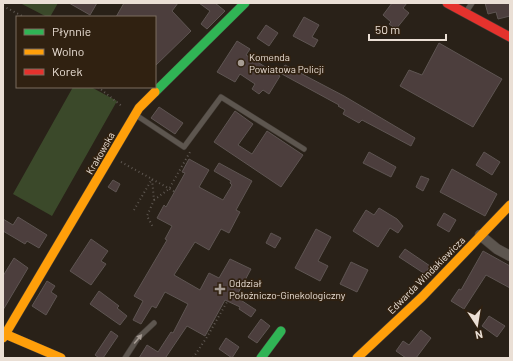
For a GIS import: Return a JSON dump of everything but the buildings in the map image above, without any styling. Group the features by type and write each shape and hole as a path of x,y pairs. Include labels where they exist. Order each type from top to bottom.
{"street":[{"name":"Krakowska","path":"4,336 139,108 245,3"},
{"path":"446,3 510,37"},
{"name":"Edwarda Windakiewicza","path":"357,358 422,297 510,205"},
{"path":"480,235 497,249 510,256"},
{"path":"261,358 281,331"},
{"path":"4,336 61,358"}],"lane":[{"path":"465,13 472,3"},
{"path":"136,115 184,147 221,97 304,150"},
{"path":"125,358 138,338 154,323"}],"path":[{"path":"3,6 22,16"},
{"path":"99,88 124,107"},
{"path":"153,227 146,216 154,200 169,189 191,151"},
{"path":"120,162 174,192"},
{"path":"152,179 154,200"},
{"path":"134,210 152,179"},
{"path":"193,358 207,337 226,302"}],"green space":[{"path":"20,3 58,3 51,16 45,16"},
{"path":"72,88 93,88 117,101 52,216 13,194"}],"traffic: fast":[{"path":"155,92 245,3"},
{"path":"261,358 281,331"}],"traffic: slow":[{"path":"3,338 139,108 155,92"},
{"path":"357,358 422,297 510,205"},
{"path":"5,334 61,358"}],"traffic: jam":[{"path":"447,3 510,37"}],"place":[{"name":"Komenda Powiatowa Policji","path":"241,63"},
{"name":"Oddział Położniczo-Ginekologiczny","path":"220,289"}]}
